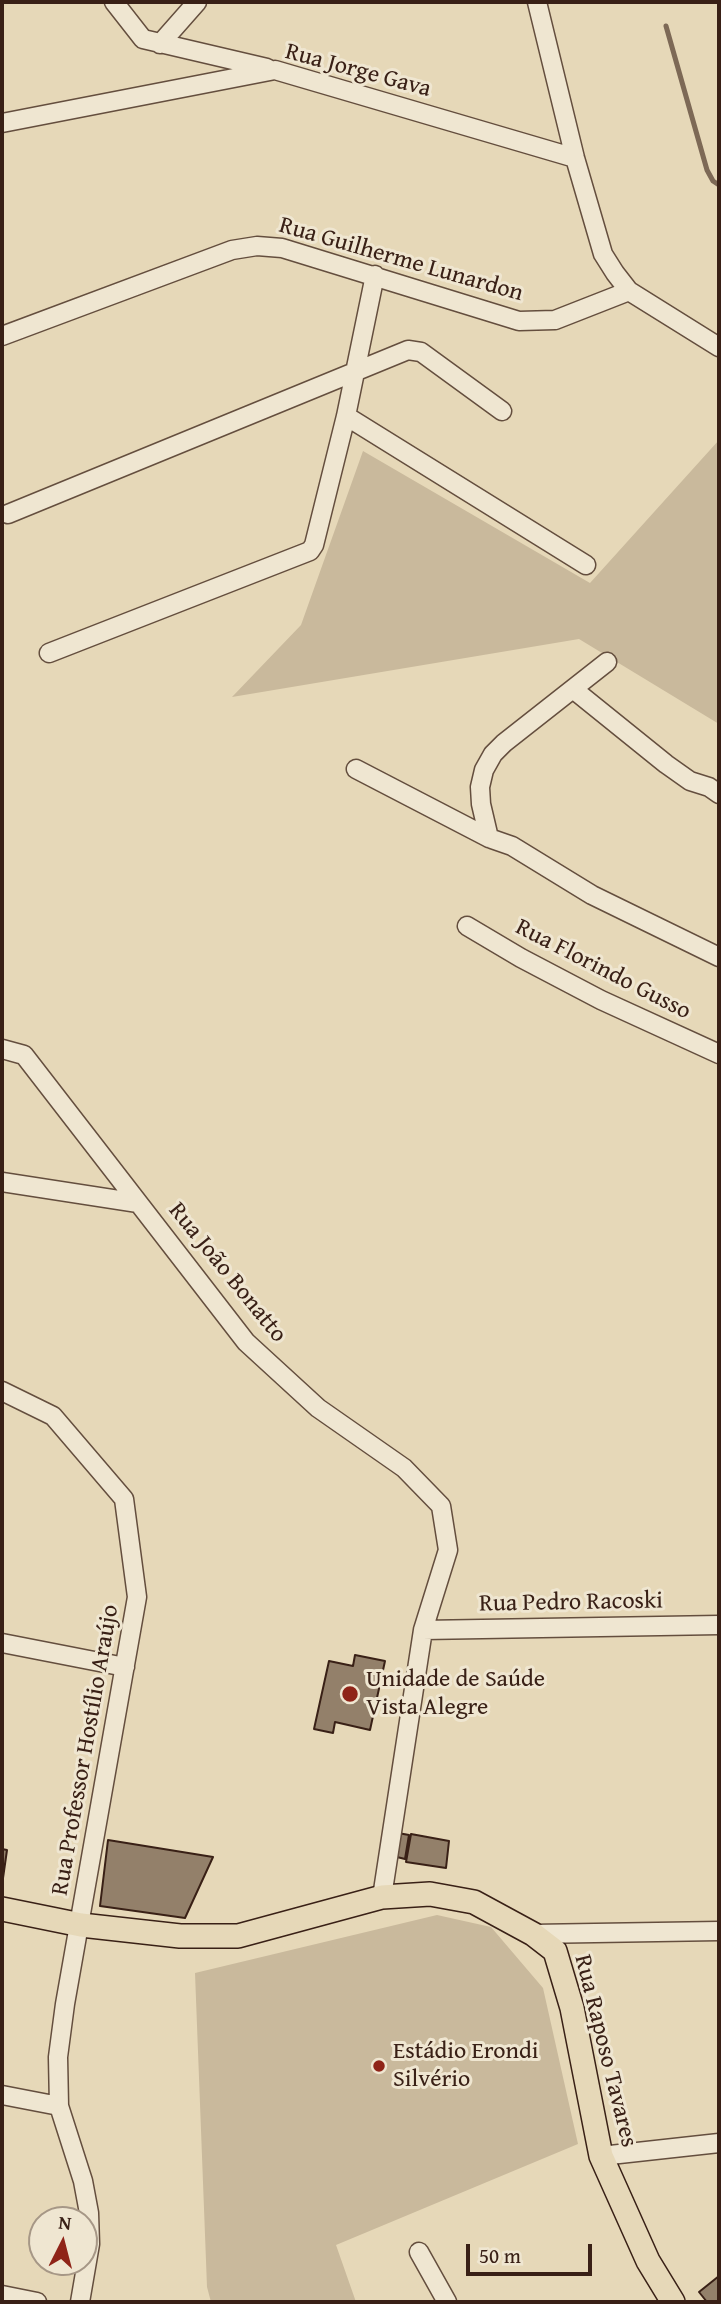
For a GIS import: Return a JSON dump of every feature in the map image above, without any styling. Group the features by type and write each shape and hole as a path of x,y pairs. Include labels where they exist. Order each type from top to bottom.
{"main road":[{"name":"Rua Raposo Tavares","path":"2,1909 81,1925 180,1936 239,1936 382,1897 430,1894 474,1902 533,1934 555,1951 572,2008 601,2155 648,2260 673,2302"}],"street":[{"path":"114,2 143,40 275,70"},
{"path":"160,44 197,2"},
{"path":"537,2 575,158 603,254 629,291 719,347"},
{"name":"Rua Jorge Gava","path":"2,123 275,70 575,158"},
{"name":"Rua Guilherme Lunardon","path":"2,336 232,250 257,246 282,248 519,321 555,320 629,291"},
{"path":"49,653 310,551 314,545 346,416 375,275"},
{"path":"8,514 408,350 421,352 502,411"},
{"path":"346,416 586,565"},
{"path":"489,838 480,787 484,770 493,754 607,662"},
{"path":"573,690 666,764 690,781 709,787 719,794"},
{"path":"356,769 489,838 512,846 592,895 719,957"},
{"name":"Rua Florindo Gusso","path":"467,926 601,1000 719,1054"},
{"name":"Rua João Bonatto","path":"2,1049 24,1055 246,1342 318,1408 404,1468 441,1506 448,1550 424,1630"},
{"path":"2,1182 138,1203"},
{"name":"Rua Professor Hostílio Araújo","path":"2,1391 53,1416 124,1499 137,1597 58,2057 59,2106 83,2181 89,2213 90,2244 80,2302"},
{"name":"Rua Pedro Racoski","path":"424,1630 719,1625"},
{"path":"382,1897 424,1630"},
{"path":"2,1643 125,1667"},
{"path":"533,1934 719,1931"},
{"path":"2,2095 59,2106"},
{"path":"601,2155 719,2143"},
{"path":"419,2252 447,2302"},
{"path":"2,2295 37,2302"}],"shaded area":[{"path":"719,440 719,724 579,639 232,697 301,625 363,451 590,583"},
{"name":"Estádio Erondi Silvério","path":"437,1915 491,1927 543,1988 578,2144 336,2245 356,2302 211,2302 207,2287 195,1973"}],"building":[{"name":"Unidade de Saúde Vista Alegre","path":"355,1655 385,1661 370,1730 335,1722 333,1733 314,1729 329,1661 353,1666"},
{"path":"398,1833 409,1835 405,1859 393,1856"},
{"path":"411,1834 449,1841 446,1868 406,1862"},
{"path":"108,1840 213,1857 185,1918 100,1906"},
{"path":"2,1849 7,1850 3,1878 2,1877"},
{"path":"719,2276 719,2302 707,2302 699,2292"}],"waterway":[{"path":"666,26 707,170 713,181 719,185"}],"place":[{"name":"Unidade de Saúde Vista Alegre","path":"350,1694"},
{"name":"Estádio Erondi Silvério","path":"379,2066"}]}
